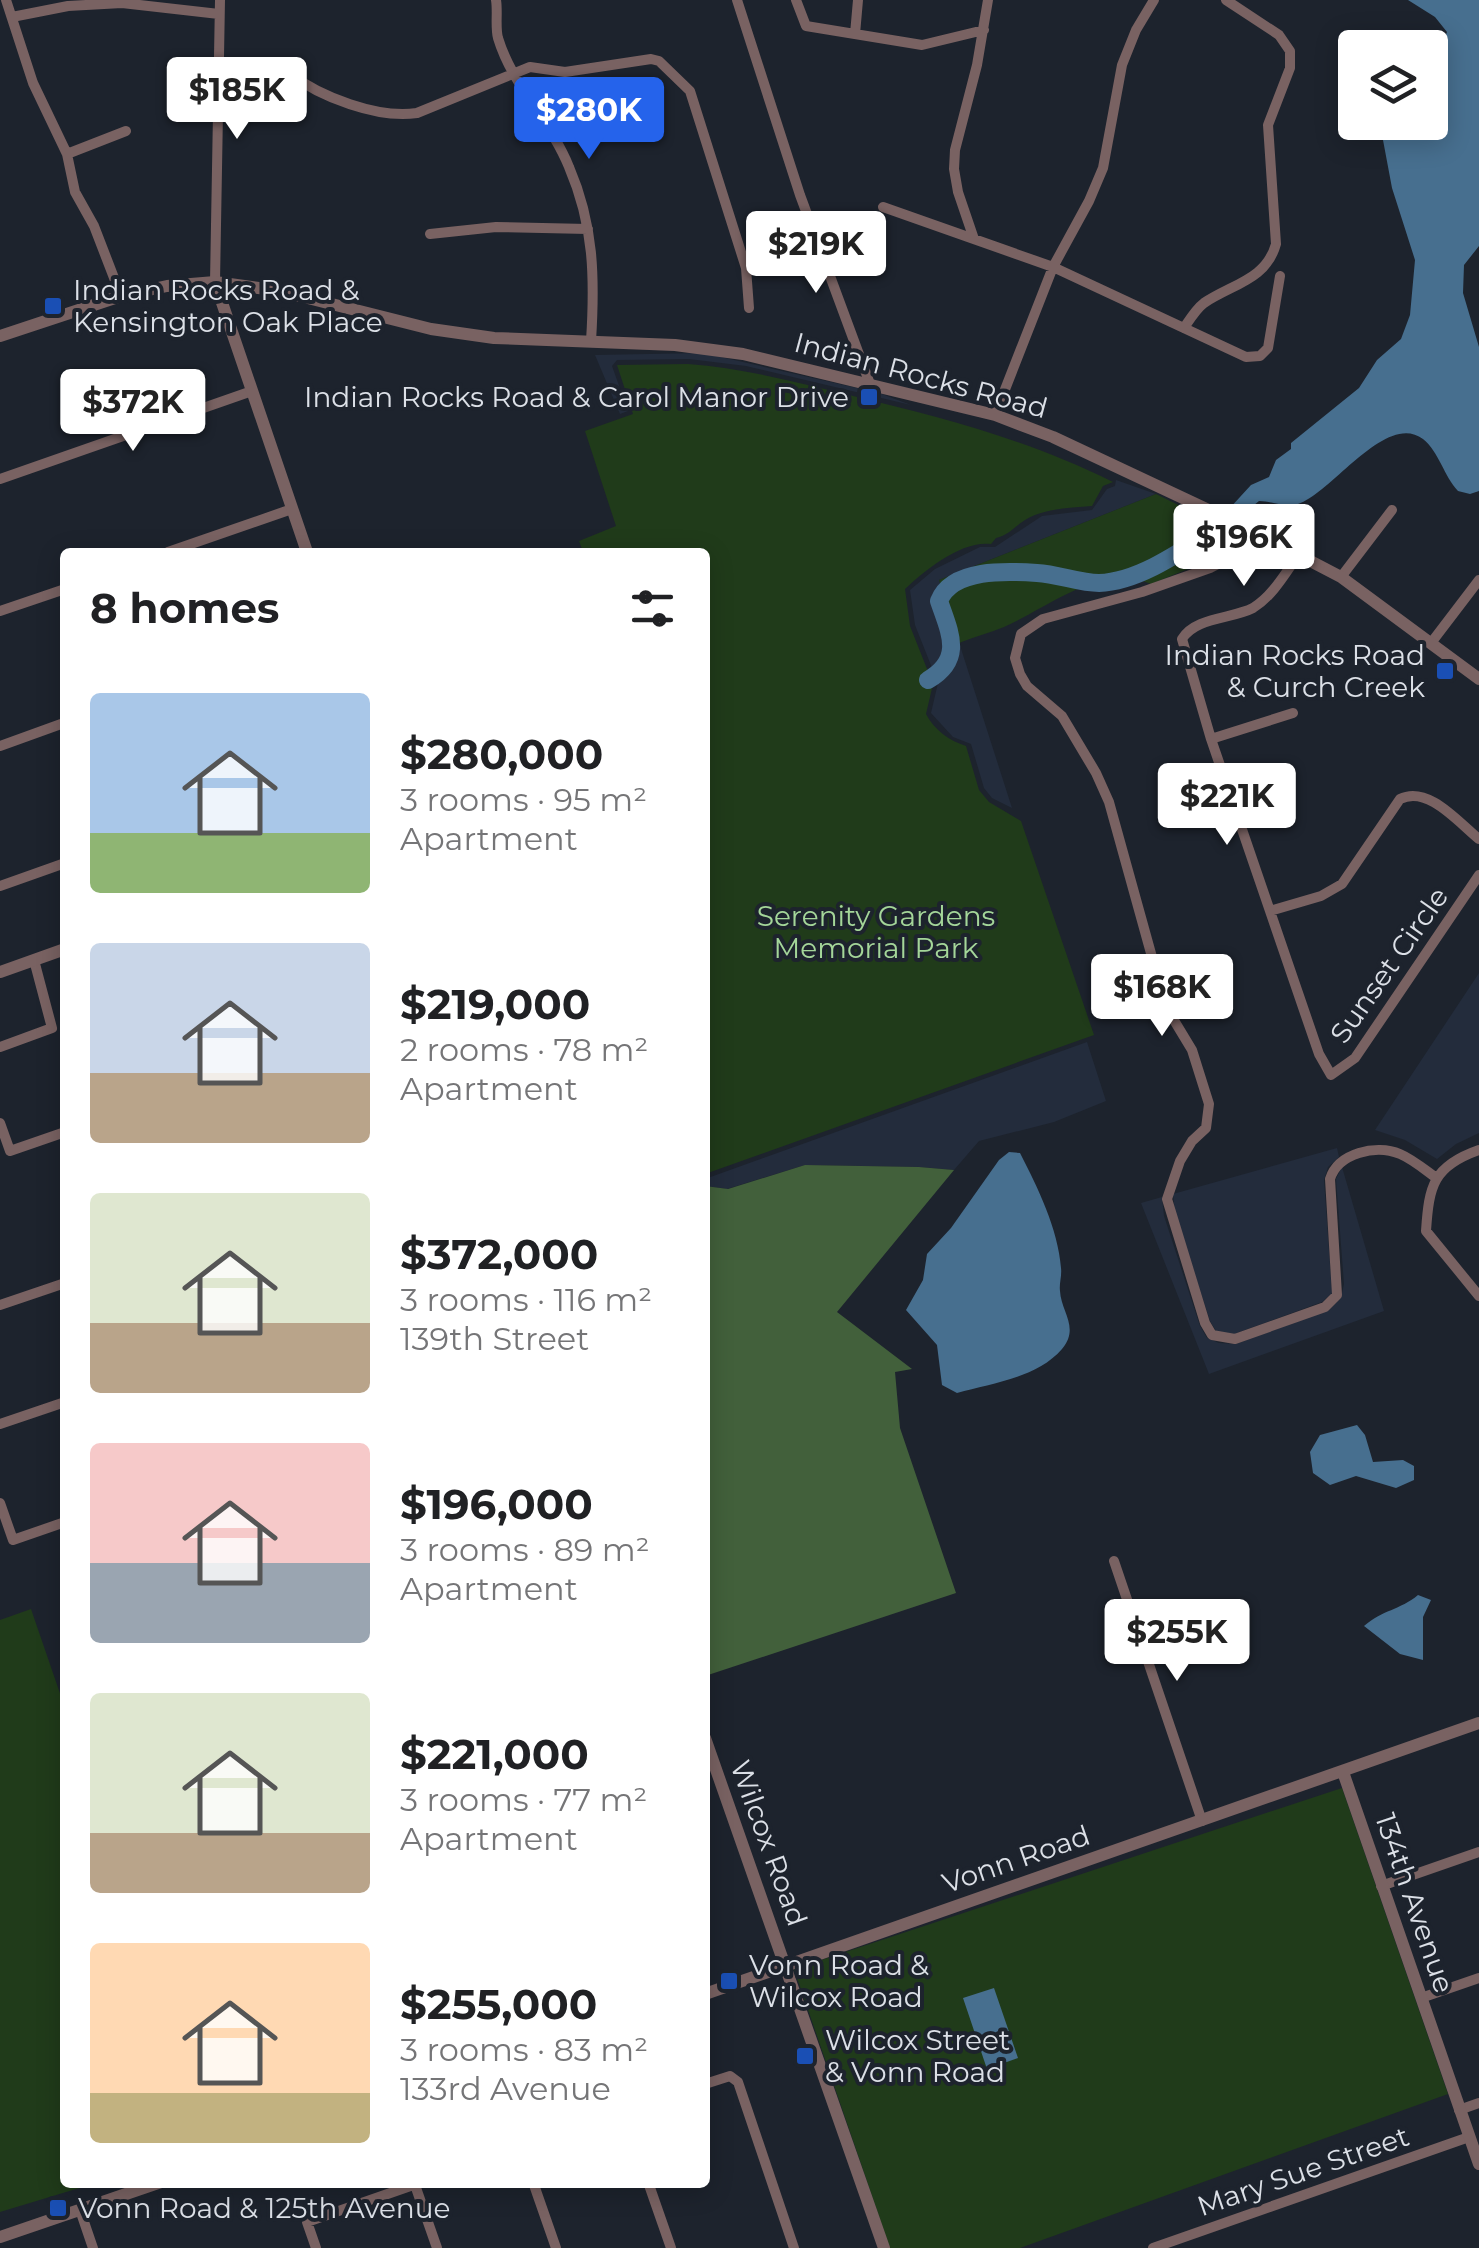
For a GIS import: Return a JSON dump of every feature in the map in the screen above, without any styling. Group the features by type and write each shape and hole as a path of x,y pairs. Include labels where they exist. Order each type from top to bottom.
{"street":[{"path":"6,0 33,83 67,154 74,192 94,226 121,296"},
{"path":"220,0 215,282 306,548"},
{"path":"496,0 498,36 513,72 569,165 588,229 595,279 591,341"},
{"path":"737,0 800,195 870,384"},
{"path":"796,0 806,26 922,45 984,30"},
{"path":"855,34 858,0"},
{"path":"974,239 958,192 955,150 988,0"},
{"path":"995,416 1053,267 1090,201 1103,168 1122,65 1154,0"},
{"path":"1184,328 1200,306 1261,272 1272,259 1276,244 1268,125 1290,68 1290,51 1279,35 1226,0"},
{"path":"12,17 122,1 219,14"},
{"path":"289,74 307,88 348,104 404,115 530,66 565,72 651,59 690,91 746,268 749,308"},
{"path":"67,154 126,131"},
{"path":"883,207 1053,267 1246,358 1260,356 1268,348 1280,276"},
{"path":"430,234 480,228 588,229"},
{"name":"Indian Rocks Road","path":"0,336 121,296 167,286 215,282 280,291 431,329 494,338 710,348 870,384 995,416 1053,437 1249,529 1342,577 1479,679"},
{"path":"0,479 252,391"},
{"path":"180,548 292,509"},
{"path":"1342,577 1392,510"},
{"path":"1249,529 1233,556 1210,568 1142,592 1043,619 1021,634 1015,646 1020,674 1027,686 1062,716 1109,802 1152,957 1172,1016 1192,1050 1209,1104 1206,1128 1180,1161 1167,1199 1212,1335 1235,1339 1325,1307 1337,1295 1330,1179 1333,1168 1342,1161 1357,1154 1386,1150 1401,1154 1435,1177"},
{"path":"1299,554 1269,594 1252,608 1185,633 1183,646 1270,911 1321,896 1342,884 1400,799 1408,795 1427,798 1479,839"},
{"path":"1431,643 1479,580"},
{"path":"0,612 60,590"},
{"path":"1211,739 1293,713"},
{"path":"0,746 60,724"},
{"path":"0,886 60,866"},
{"name":"Sunset Circle","path":"1270,911 1319,1054 1331,1075 1355,1058 1479,875"},
{"path":"0,972 60,951"},
{"path":"0,1047 52,1028 34,960"},
{"path":"0,1123 10,1151 60,1134"},
{"path":"1479,1150 1447,1166 1435,1177 1426,1232 1476,1281 1479,1296"},
{"path":"0,1304 60,1285"},
{"path":"0,1424 60,1404"},
{"path":"0,1503 12,1540 60,1524"},
{"path":"1114,1561 1202,1820"},
{"name":"Vonn Road","path":"710,1992 1479,1723"},
{"name":"Wilcox Road","path":"710,1752 884,2248"},
{"name":"134th Avenue","path":"1344,1772 1479,2164"},
{"path":"1381,1886 1479,1852"},
{"path":"1421,1998 1479,1978"},
{"path":"710,2082 730,2076 738,2082 794,2248"},
{"path":"1459,2110 1479,2103"},
{"name":"Mary Sue Street","path":"1152,2248 1469,2136"},
{"path":"0,2237 144,2188"},
{"path":"316,2248 307,2222 407,2188"},
{"path":"420,2188 437,2248"},
{"path":"535,2188 556,2248"},
{"path":"650,2188 671,2248"},
{"path":"80,2210 93,2248"}],"shaded area":[{"path":"703,353 879,393 911,405 746,366 689,359 617,360 612,366 628,411 620,414 595,355"},
{"path":"1116,480 1156,494 939,580 1012,808 992,798 984,788 971,744 953,737 931,713 938,683 915,625 910,590 935,569 980,547 995,547 1042,516 1092,510"},
{"path":"1479,973 1479,1133 1437,1159 1405,1140 1375,1130"},
{"path":"1087,1042 1106,1101 1054,1122 979,1141 954,1170 805,1165 727,1189 710,1187 710,1177"},
{"path":"1337,1148 1339,1157 1328,1167 1324,1180 1332,1293 1322,1302 1234,1334 1216,1331 1175,1213 1173,1194"},
{"path":"1342,1167 1384,1311 1209,1374 1141,1203 1162,1197 1164,1216 1200,1326 1207,1338 1236,1344 1329,1310 1341,1298 1344,1284 1336,1179"}],"green space":[{"name":"Serenity Gardens Memorial Park","path":"688,364 730,369 887,404 1018,442 1113,482 1103,486 1092,506 1033,516 991,544 956,551 905,589 910,626 933,684 926,714 943,734 966,746 979,790 989,802 1021,821 1094,1035 710,1172 710,548 582,548 579,541 616,526 585,431 633,414 617,365"},
{"path":"1156,494 1237,534 1227,553 1151,584 1132,579 1094,583 1004,627 959,643 939,580"},
{"path":"805,1165 954,1170 837,1312 912,1369 895,1372 900,1428 956,1593 710,1674 710,1187 728,1189"},
{"path":"31,1609 60,1693 60,2188 79,2188 0,2212 0,1620"},
{"path":"1342,1788 1448,2094 1020,2248 890,2248 794,1969"}],"water":[{"path":"1408,0 1479,0 1479,246 1464,265 1463,293 1479,347 1479,491 1458,491 1429,444 1408,433 1376,444 1298,504 1259,501 1242,515 1229,509 1251,485 1269,477 1276,460 1291,449 1291,443 1359,388 1377,360 1401,339 1410,315 1415,260 1392,188 1383,140 1448,140 1448,30"},
{"path":"1009,1152 1020,1153 1051,1224 1059,1253 1060,1291 1069,1334 1062,1349 1040,1367 957,1393 942,1385 937,1345 906,1310 923,1280 927,1254"},
{"path":"1357,1425 1365,1435 1373,1462 1403,1460 1414,1466 1414,1480 1396,1488 1356,1476 1330,1485 1313,1473 1310,1452 1320,1435"},
{"path":"1418,1595 1431,1600 1423,1617 1423,1660 1400,1654 1364,1626"},
{"path":"994,1988 1018,2058 987,2069 963,1998"}],"waterway":[{"path":"928,680 939,672 950,654 950,635 939,601 956,582 982,574 1011,572 1091,583 1115,581 1162,562 1219,527"}],"place":[{"name":"Indian Rocks Road & Kensington Oak Place","path":"53,306"},
{"name":"Indian Rocks Road & Carol Manor Drive","path":"869,397"},
{"name":"Indian Rocks Road & Curch Creek","path":"1445,671"},
{"name":"Vonn Road & Wilcox Road","path":"729,1981"},
{"name":"Wilcox Street & Vonn Road","path":"805,2056"},
{"name":"Vonn Road & 125th Avenue","path":"58,2208"}]}
